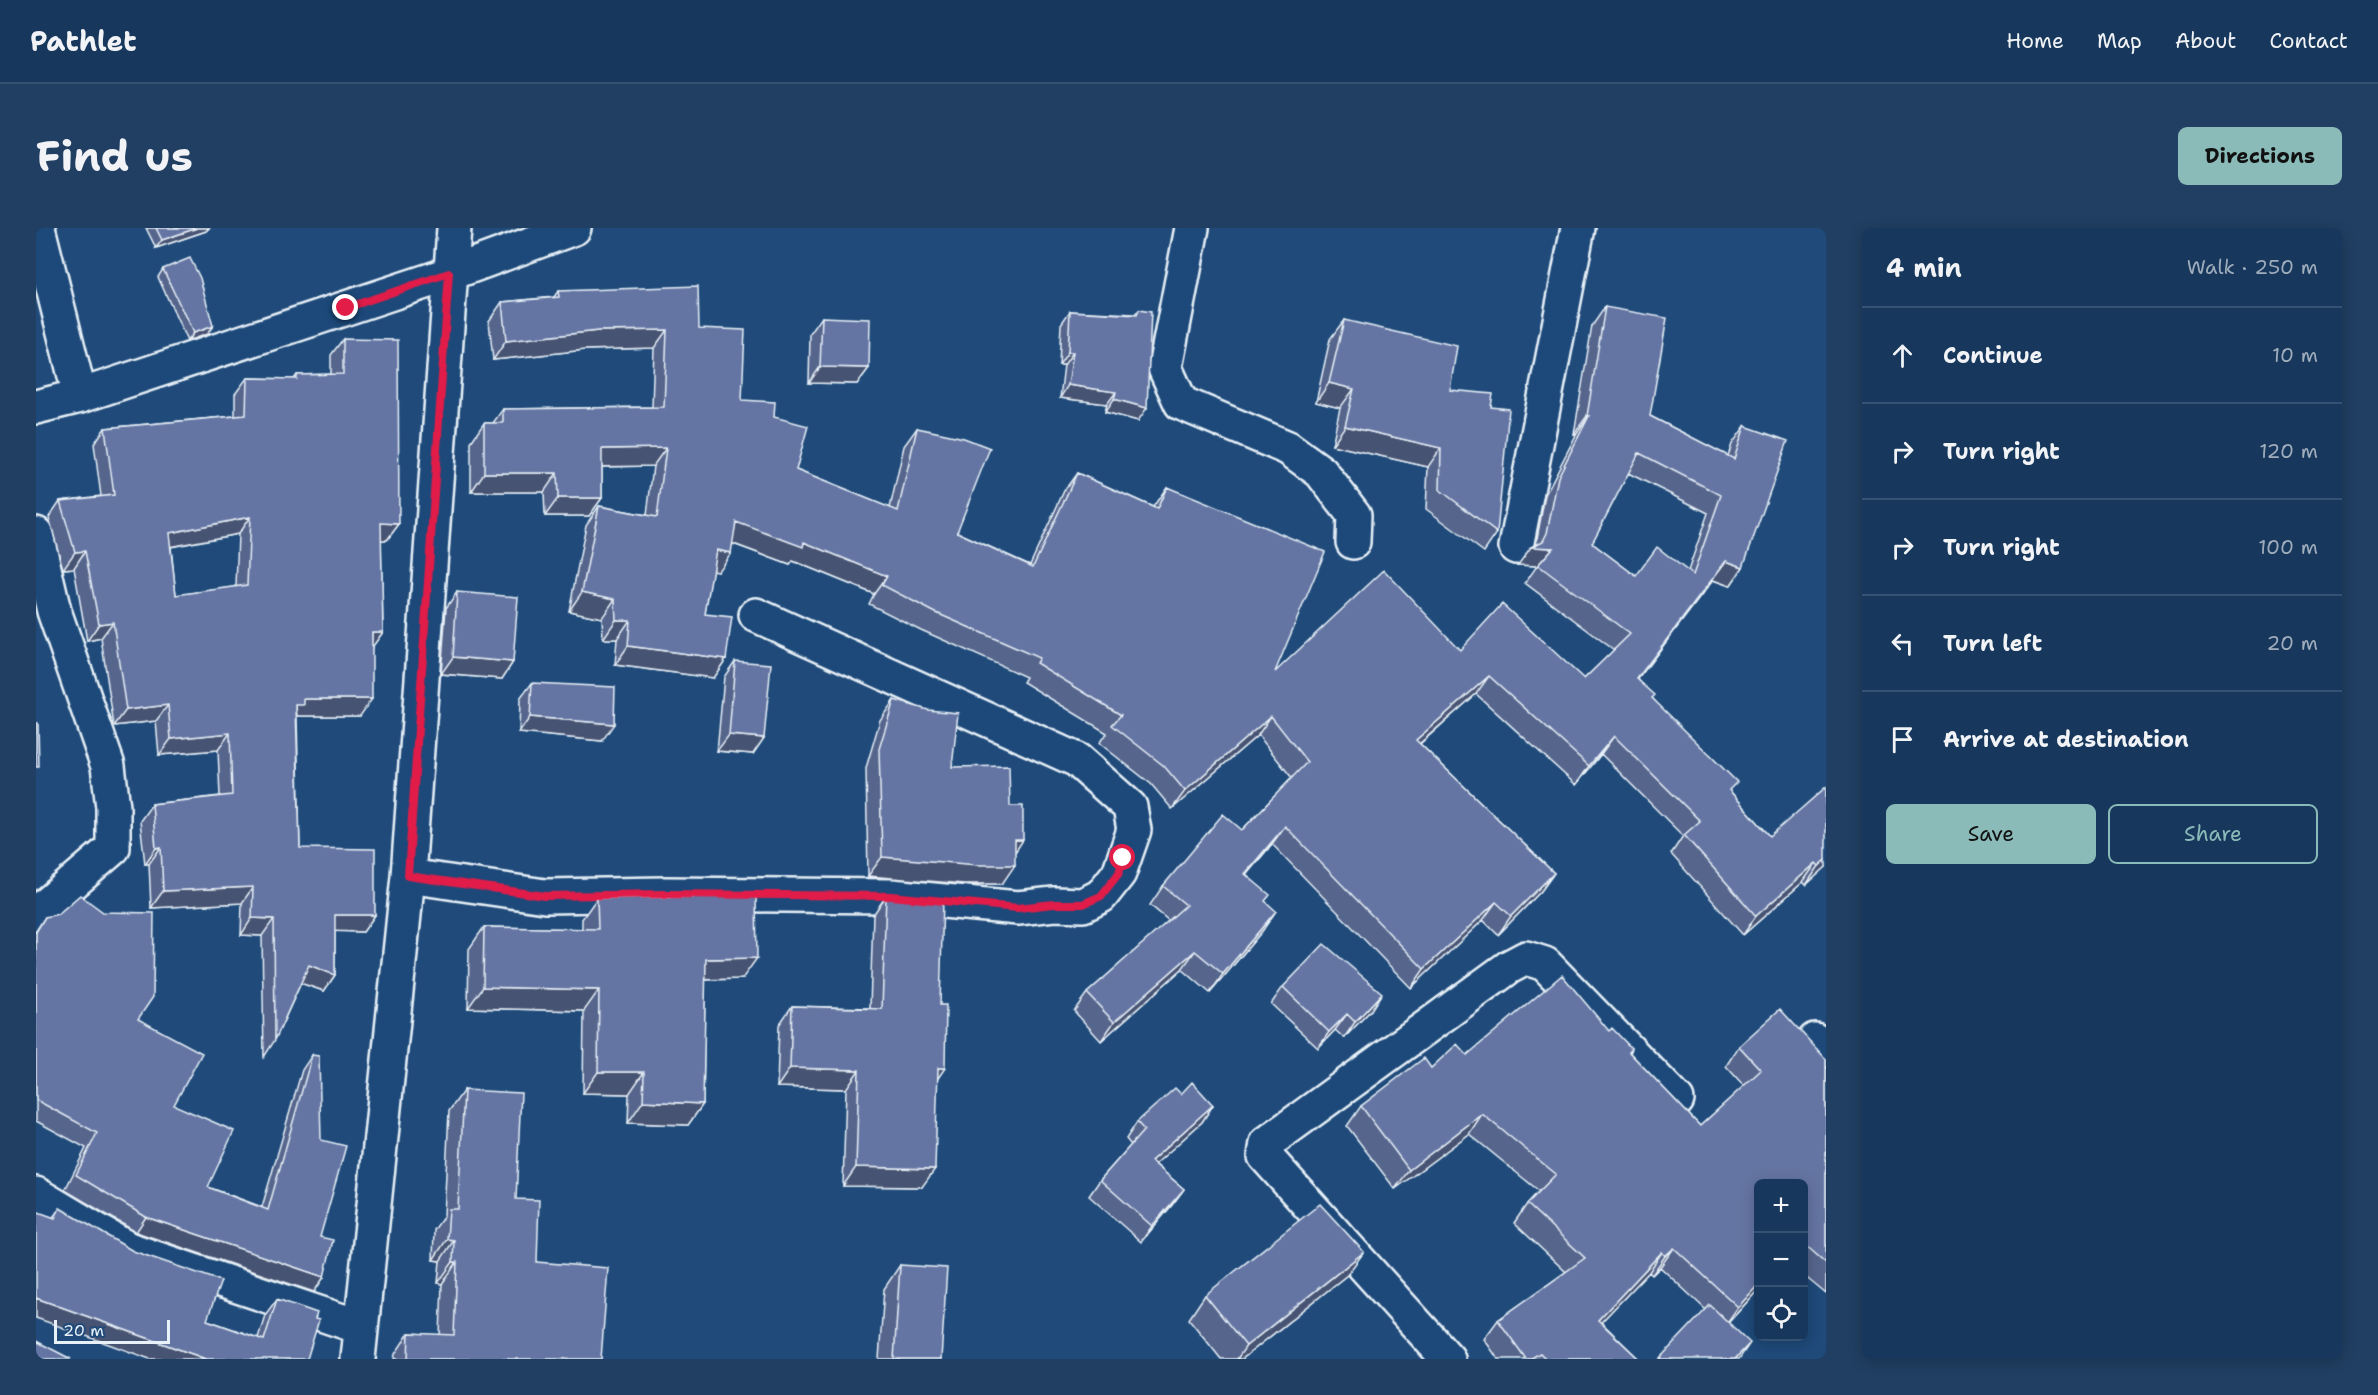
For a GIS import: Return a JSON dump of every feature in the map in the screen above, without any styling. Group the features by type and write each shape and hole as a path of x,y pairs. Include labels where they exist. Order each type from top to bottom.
{"street":[{"path":"38,228 80,396"},
{"path":"358,1359 408,876 449,273 454,228"},
{"path":"36,407 80,396 449,273 574,228"},
{"path":"1192,228 1165,368 1181,404 1288,448 1321,472 1354,515 1353,542"},
{"path":"1516,548 1578,228"},
{"path":"36,534 54,611 108,766 113,807 113,848 36,914"},
{"path":"408,876 545,896 665,894 891,896 1018,908 1083,904 1101,896 1119,873 1134,830 1130,807 1077,760 756,615"},
{"path":"1448,1359 1265,1156 1267,1143 1509,967 1526,958 1545,964 1677,1100"},
{"path":"36,1194 128,1249 360,1327"}],"building":[{"path":"156,228 197,228 162,240"},
{"path":"190,258 200,278 213,326 193,333 163,269"},
{"path":"698,286 699,328 745,330 742,400 775,402 774,417 808,426 796,470 898,511 917,428 964,438 990,448 957,532 1033,567 1077,473 1157,509 1167,487 1325,552 1275,672 1384,570 1460,650 1502,604 1584,679 1630,634 1538,565 1553,548 1531,547 1543,541 1547,533 1558,477 1589,416 1587,416 1605,307 1667,318 1650,416 1734,459 1745,426 1788,441 1743,567 1726,561 1637,679 1655,695 1652,698 1737,782 1729,790 1770,836 1826,787 1826,860 1819,866 1816,863 1756,916 1684,835 1700,821 1614,736 1589,766 1489,676 1416,740 1554,873 1511,916 1496,902 1424,969 1285,826 1245,874 1270,895 1265,901 1276,911 1223,974 1195,951 1114,1022 1087,993 1186,905 1163,886 1223,814 1242,830 1307,762 1271,716 1185,791 1164,766 1112,725 1121,715 1036,663 1039,658 934,612 882,585 887,576 804,542 803,547 736,522 731,553 716,550 705,614 732,617 726,659 628,646 630,620 616,620 615,599 582,592 599,506 657,517 666,448 602,449 602,498 558,498 557,473 484,473 484,423 503,423 503,409 664,407 667,330 598,331 506,341 502,302 559,297 558,291","holes":["1639,453 1721,495 1693,575 1657,547 1636,576 1592,543"]},
{"path":"1139,310 1151,312 1147,408 1114,399 1116,392 1068,385 1073,352 1068,352 1070,311 1137,315"},
{"path":"822,317 870,319 869,368 820,367"},
{"path":"1344,320 1457,346 1450,390 1493,394 1491,407 1509,409 1497,533 1440,490 1441,448 1345,426 1354,389 1329,383"},
{"path":"343,339 398,340 399,524 381,523 383,632 372,632 372,699 304,699 304,705 296,705 300,848 375,849 375,915 335,915 335,975 309,965 275,1040 274,919 252,918 253,887 163,891 161,847 156,848 152,804 232,795 230,733 171,739 168,705 126,710 113,622 99,624 85,551 75,552 60,501 114,495 105,428 246,415 247,378 297,379 297,375 343,374","holes":["250,517 247,585 176,595 169,533"]},
{"path":"457,592 518,597 513,662 453,657"},
{"path":"735,661 771,664 764,738 729,735"},
{"path":"532,683 615,687 614,724 530,717"},
{"path":"894,700 928,710 958,713 952,767 1009,766 1010,806 1023,806 1023,840 1015,840 1015,865 978,865 882,857 879,749"},
{"path":"36,723 38,723 39,767 36,767"},
{"path":"80,895 103,912 154,913 153,997 138,1019 202,1053 174,1105 234,1131 208,1187 268,1210 312,1055 319,1056 321,1140 346,1146 320,1237 333,1240 324,1277 146,1217 76,1175 97,1133 36,1100 36,932 45,917 58,914"},
{"path":"756,895 757,958 706,959 703,1104 643,1101 644,1072 598,1072 599,990 483,987 484,927 598,929 597,898"},
{"path":"886,896 943,900 940,1005 946,1005 945,1068 938,1068 935,1169 856,1167 859,1070 790,1068 792,1006 882,1009"},
{"path":"1324,944 1382,993 1355,1022 1347,1014 1329,1032 1283,987"},
{"path":"1562,975 1609,1031 1612,1028 1632,1049 1629,1052 1700,1126 1761,1070 1739,1046 1780,1009 1826,1059 1826,1263 1808,1247 1808,1179 1754,1179 1754,1289 1738,1307 1674,1248 1665,1256 1662,1252 1598,1320 1639,1359 1546,1359 1540,1353 1526,1359 1498,1320 1585,1258 1527,1204 1556,1174 1482,1114 1409,1170 1361,1106 1424,1058 1431,1068 1457,1044 1467,1055"},
{"path":"1192,1082 1213,1105 1151,1161 1184,1189 1152,1226 1100,1180 1144,1130 1137,1122 1175,1088 1181,1094"},
{"path":"464,1090 521,1093 516,1199 539,1200 537,1262 608,1268 601,1359 408,1359 409,1333 454,1335 457,1262 453,1262 454,1240 447,1239 449,1209 458,1209"},
{"path":"1320,1204 1364,1252 1246,1346 1205,1295"},
{"path":"60,1208 133,1251 221,1281 207,1320 264,1340 277,1299 317,1313 315,1319 319,1320 307,1359 206,1359 36,1298 36,1211 55,1218"},
{"path":"900,1265 947,1268 941,1359 894,1359"},
{"path":"1710,1305 1750,1343 1735,1359 1659,1359"},
{"path":"36,1341 71,1359 36,1359"}],"route":[{"path":"346,308 449,273 408,876 545,896 665,894 891,896 1018,908 1083,904 1101,896 1119,873 1123,858"}]}
